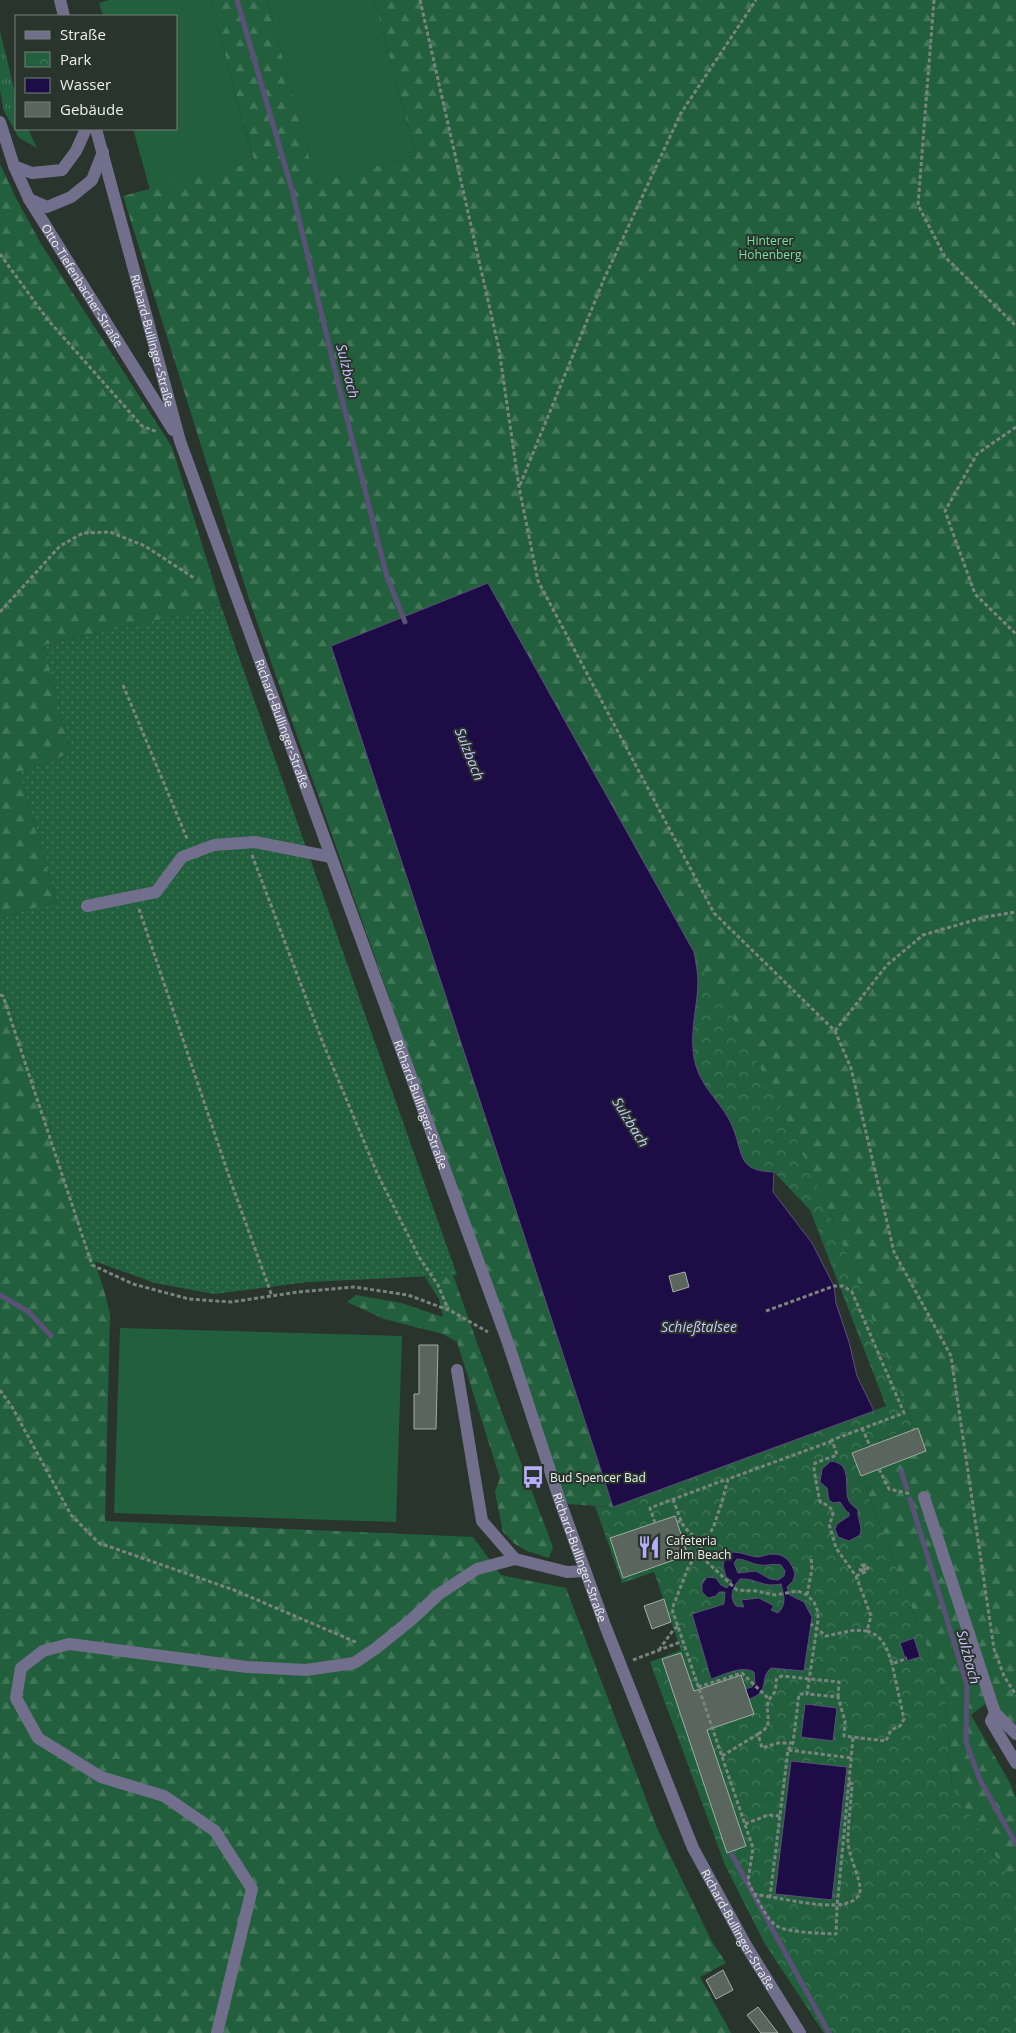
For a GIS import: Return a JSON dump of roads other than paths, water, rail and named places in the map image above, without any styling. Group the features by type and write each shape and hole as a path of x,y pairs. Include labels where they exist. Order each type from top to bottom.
{"street":[{"path":"60,0 64,15"},
{"name":"Otto-Tiefenbacher-Straße","path":"0,122 14,166 29,199 180,441"},
{"path":"14,166 32,173 62,170 76,151 86,130"},
{"name":"Richard-Bullinger-Straße","path":"96,130 104,152 180,441 508,1343 561,1504 620,1665 693,1848 747,1947 800,2033"},
{"path":"29,199 47,207 71,197 92,180 104,152"},
{"path":"87,906 156,892 182,857 214,845 255,842 331,857"},
{"path":"457,1370 482,1522 515,1559"},
{"path":"924,1497 994,1713 1016,1734"},
{"path":"217,2033 252,1889 215,1831 164,1796 100,1777 38,1738 16,1698 21,1668 43,1652 69,1644 247,1667 306,1670 354,1663 375,1649 446,1589 477,1570 515,1559 568,1572 585,1570"},
{"path":"994,1713 991,1721 1016,1763"}],"water":[{"name":"Schießtalsee","path":"488,583 694,952 698,983 693,1045 696,1066 709,1091 725,1112 733,1128 744,1160 754,1168 774,1172 773,1192 812,1243 834,1286 836,1303 849,1342 857,1376 874,1411 613,1507 331,646"},
{"path":"831,1461 843,1467 846,1477 847,1496 852,1505 858,1510 860,1535 849,1541 838,1537 835,1529 837,1524 849,1516 849,1513 840,1502 833,1503 829,1500 827,1488 820,1482 822,1469"},
{"path":"733,1552 757,1557 778,1554 785,1557 795,1574 793,1581 787,1587 790,1595 804,1602 812,1617 804,1671 771,1668 760,1693 749,1699 745,1689 755,1684 754,1672 738,1670 711,1679 692,1614 724,1604 725,1592 719,1592 716,1596 708,1598 702,1592 702,1584 707,1577 716,1578 721,1585 727,1588 732,1581 726,1577 723,1565 725,1557","holes":["737,1559 758,1565 781,1565 785,1571 784,1576 778,1580 770,1579 756,1571 738,1573 734,1563","740,1579 769,1585 781,1584 784,1600 781,1610 778,1613 771,1610 774,1606 759,1598 741,1600 744,1607 736,1606 732,1592"]},
{"path":"914,1638 920,1657 906,1661 900,1643"},
{"path":"805,1704 837,1708 833,1741 801,1737"},
{"path":"791,1761 847,1767 832,1900 775,1894"}],"waterway":[{"name":"Sulzbach","path":"237,0 292,190 387,577 405,622"},
{"path":"0,1295 29,1312 51,1336"},
{"name":"Sulzbach","path":"901,1471 907,1489"},
{"name":"Sulzbach","path":"910,1499 967,1685 966,1742 980,1780 1016,1844"},
{"path":"732,1855 829,2033"}],"place":[{"name":"Bud Spencer Bad","path":"533,1477"},
{"name":"Cafeteria Palm Beach","path":"649,1547"}],"park label":[{"name":"Hinterer Hohenberg","path":"770,247"}]}
